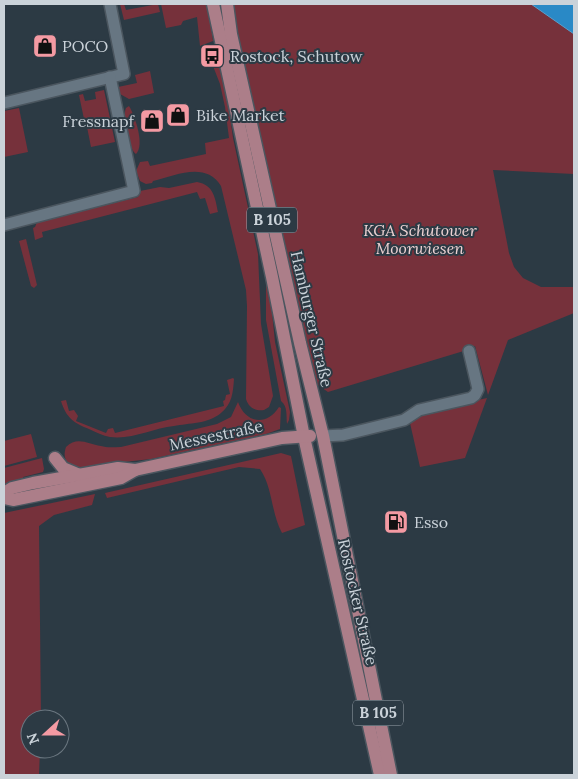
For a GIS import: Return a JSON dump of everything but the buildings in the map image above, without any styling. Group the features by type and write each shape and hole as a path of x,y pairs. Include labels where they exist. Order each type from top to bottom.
{"main road":[{"name":"Hamburger Straße","path":"213,4 272,277 304,437"},
{"name":"Hamburger Straße","path":"227,4 231,34 300,344 323,436"},
{"name":"Messestraße","path":"4,498 13,500 121,478 135,470 282,438 323,436"},
{"name":"Rostocker Straße","path":"323,436 391,775"},
{"name":"Rostocker Straße","path":"304,437 380,775"},
{"path":"55,458 63,468 82,476"},
{"name":"Messestraße","path":"4,493 12,488 28,484 82,476 118,468 135,470"}],"street":[{"path":"4,102 124,74 110,4"},
{"path":"4,225 134,191 110,77"},
{"path":"323,436 343,435 404,420 419,410 471,398 478,389 469,351"}],"green space":[{"path":"120,4 124,4 126,10 158,4 160,12 124,20"},
{"path":"161,4 208,4 213,41 200,46 197,17 183,21 181,25 166,28"},
{"name":"KGA Schutower Moorwiesen","path":"231,4 574,4 574,174 493,170 509,253 514,267 523,278 541,287 574,287 574,313 508,340 488,395 475,346 328,392 315,383"},
{"path":"218,65 225,81 233,138 258,254 261,324 273,396 269,407 264,410 253,408 246,399 246,290 221,186 215,178 199,172 181,173 146,184 140,181 136,171 140,162 148,161 150,166 206,154 205,143 229,138 220,84 213,66"},
{"path":"150,71 154,93 129,99 120,94 118,87 137,83 135,75"},
{"path":"104,90 115,142 91,147 87,127 90,126 88,118 84,119 79,95 83,94 85,101 96,99 95,92"},
{"path":"129,106 134,116 139,137 139,150 136,154 131,146 126,125 125,112"},
{"path":"19,108 28,152 4,157 4,111"},
{"path":"197,182 207,186 213,193 218,212 210,214 205,198 200,199 197,192 42,232 43,237 35,240 33,228 37,222 138,197 140,191 160,187 169,188"},
{"path":"26,239 37,285 34,288 31,286 19,241"},
{"path":"266,274 275,342 290,412 287,424 286,409 281,401 266,320"},
{"path":"233,378 230,402 225,410 216,417 126,437 107,436 79,424 71,419 61,401 66,400 69,411 74,410 78,416 76,421 106,433 108,429 113,428 115,433 224,406 223,401 226,395 230,394 227,380"},
{"path":"487,398 465,458 420,467 410,423 421,413"},
{"path":"238,402 246,415 257,420 269,417 279,407 281,408 280,429 266,434 151,459 77,469 68,463 65,458 66,447 78,441 106,447 121,447 217,424 231,417"},
{"path":"31,434 37,457 4,466 4,441"},
{"path":"281,453 291,456 305,525 282,533 267,484 260,469 239,467 107,498 105,493"},
{"path":"42,458 43,472 23,477 24,483 4,488 4,468"},
{"path":"95,494 92,505 54,515 39,526 41,709 20,709 20,759 40,759 39,775 4,775 4,513"}],"water":[{"path":"531,4 574,4 574,34"}],"place":[{"name":"POCO","path":"45,46"},
{"name":"Rostock, Schutow","path":"212,56"},
{"name":"Bike Market","path":"178,115"},
{"name":"Fressnapf","path":"152,121"},
{"name":"Esso","path":"396,522"}]}
